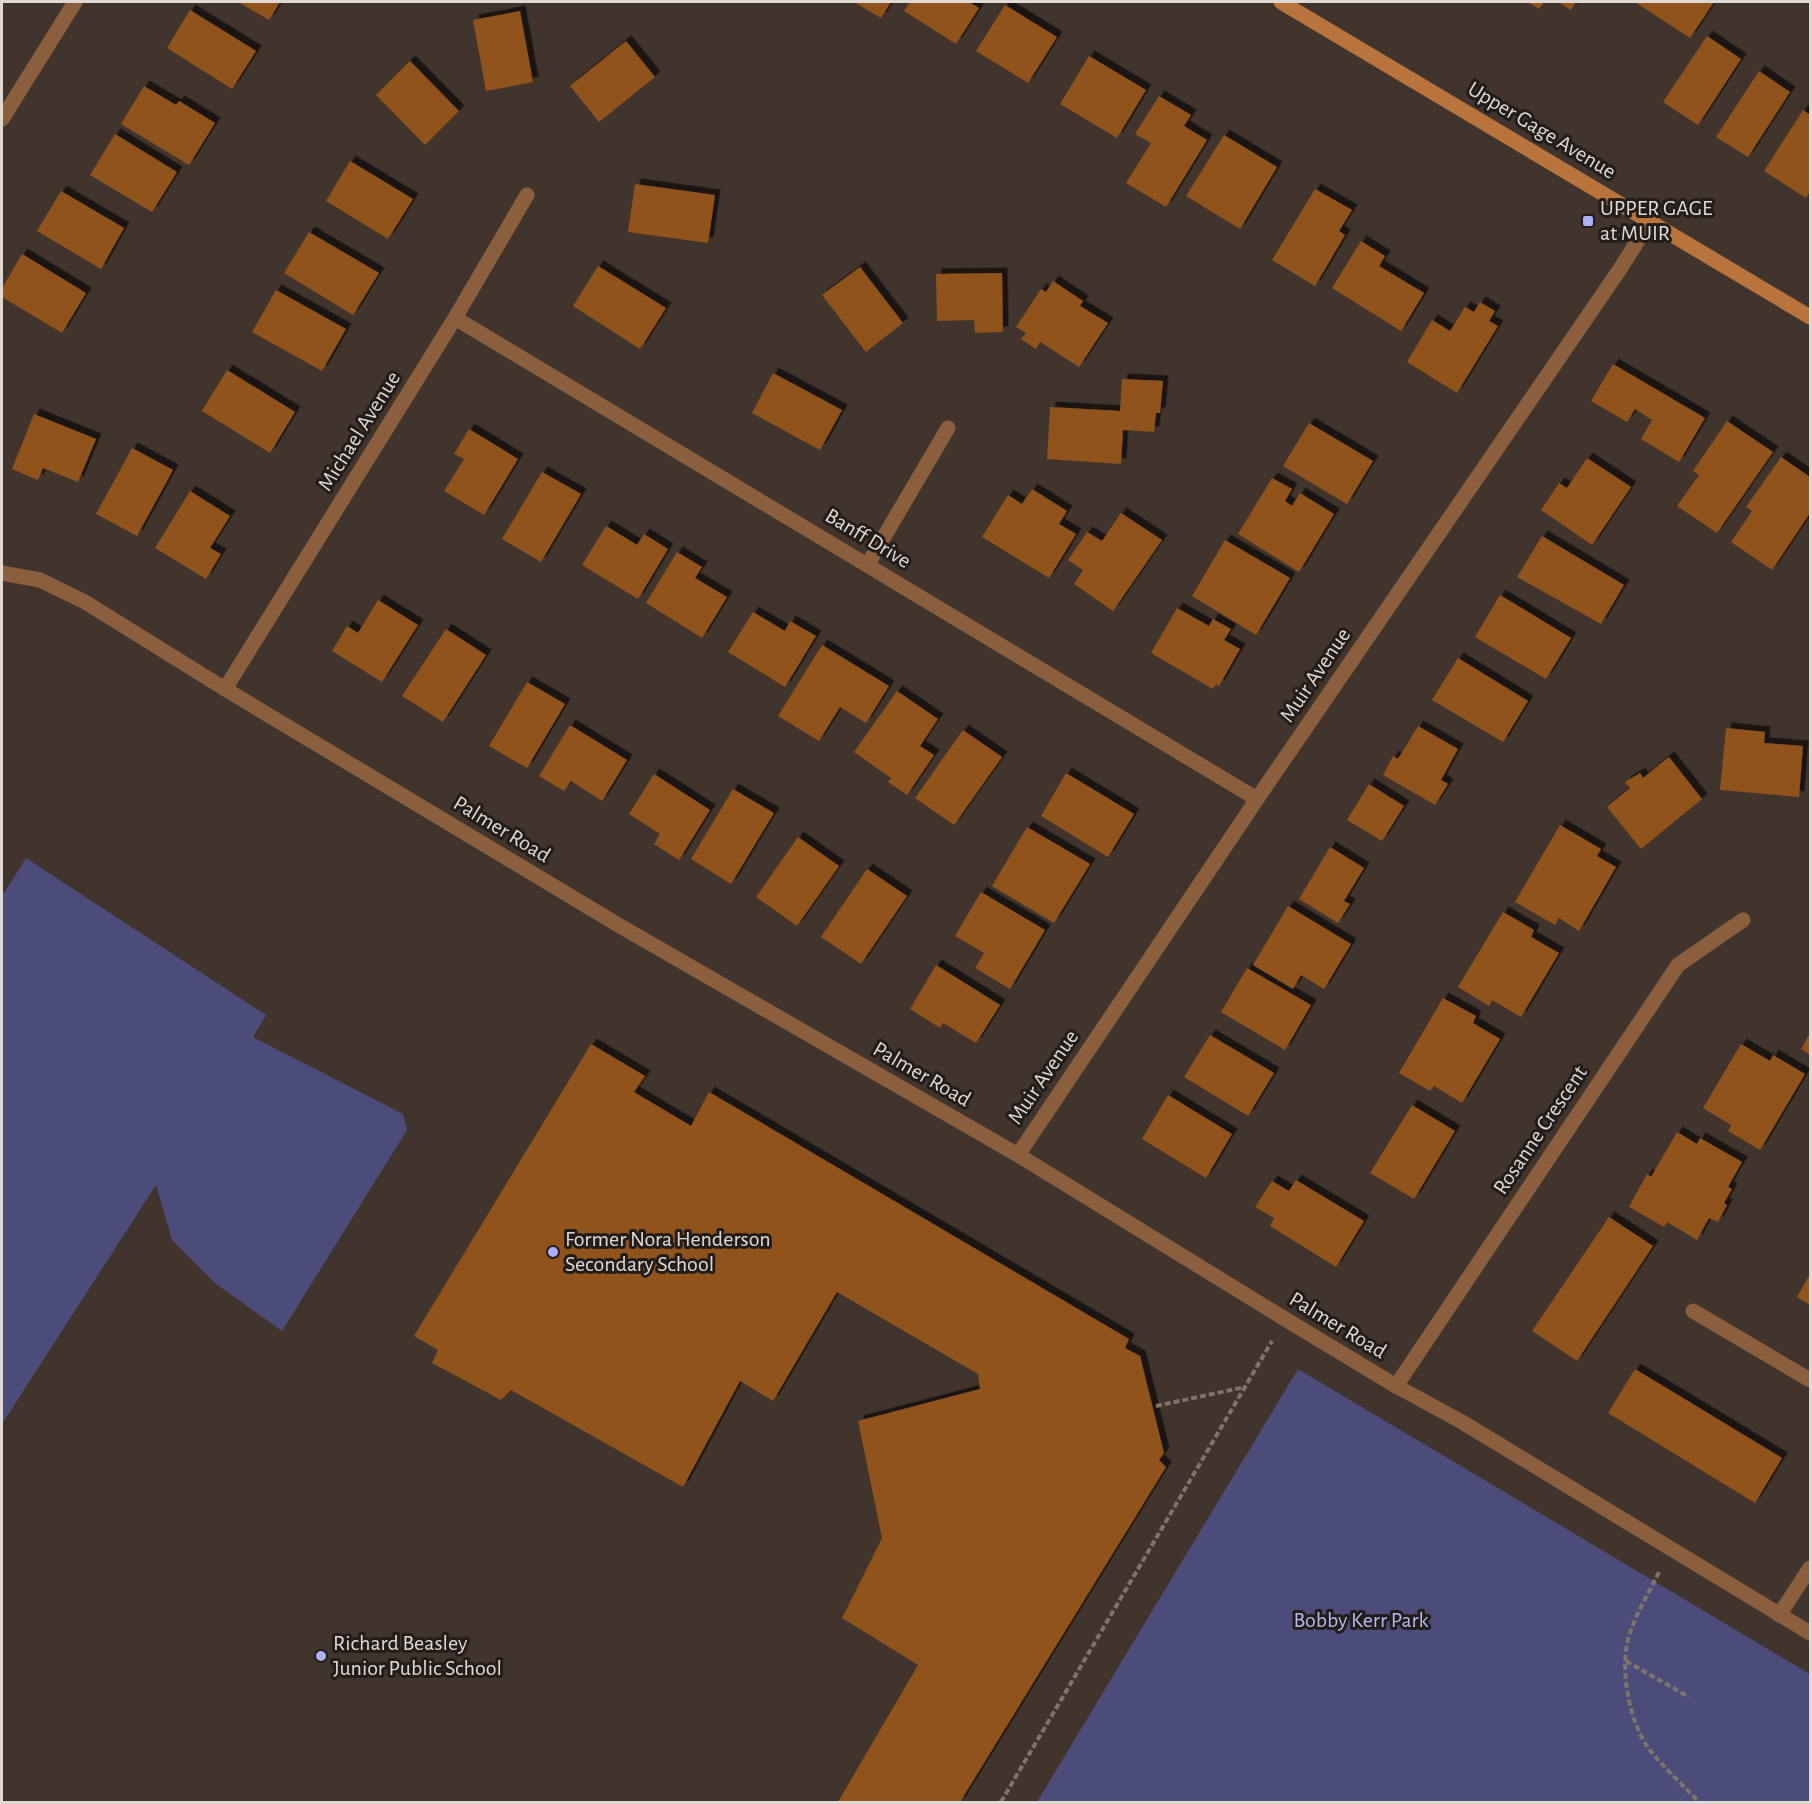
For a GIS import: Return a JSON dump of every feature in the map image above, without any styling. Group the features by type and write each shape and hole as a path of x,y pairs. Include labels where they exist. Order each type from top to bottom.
{"main road":[{"name":"Upper Gage Avenue","path":"1281,2 1651,220 1810,317"}],"street":[{"path":"2,119 75,2"},
{"name":"Michael Avenue","path":"225,689 455,318 527,195"},
{"name":"Muir Avenue","path":"1018,1155 1651,220"},
{"name":"Banff Drive","path":"455,318 1257,799"},
{"path":"868,564 948,428"},
{"name":"Palmer Road","path":"2,573 40,580 67,591 225,689 630,932 1018,1155 1285,1320 1462,1422 1810,1633"},
{"name":"Rosanne Crescent","path":"1396,1386 1678,965 1743,921"},
{"path":"1693,1311 1810,1380"},
{"path":"1779,1615 1810,1568"}],"path":[{"path":"1001,1803 1285,1320"},
{"path":"1156,1406 1246,1386"},
{"path":"1670,1550 1630,1631 1626,1661 1629,1696 1635,1722 1648,1747 1699,1803"},
{"path":"1626,1661 1689,1697"}],"green space":[{"path":"26,858 266,1015 253,1037 403,1114 407,1130 282,1331 216,1284 172,1240 156,1185 2,1424 2,896"},
{"name":"Bobby Kerr Park","path":"1298,1369 1810,1674 1810,1802 1037,1802"}],"building":[{"path":"238,2 280,2 269,20"},
{"path":"854,2 891,2 881,18"},
{"path":"910,2 969,2 979,8 956,44 904,11"},
{"path":"1528,2 1544,2 1539,9"},
{"path":"1558,2 1576,2 1571,10"},
{"path":"1635,2 1714,2 1690,38"},
{"path":"1005,5 1057,37 1028,83 976,51"},
{"path":"190,10 256,51 232,89 167,48"},
{"path":"520,11 533,82 486,91 473,20"},
{"path":"1707,36 1741,59 1698,125 1663,102"},
{"path":"626,41 655,77 599,122 570,86"},
{"path":"1089,56 1146,90 1117,138 1060,104"},
{"path":"410,61 459,111 425,145 376,95"},
{"path":"1759,71 1790,92 1748,157 1716,137"},
{"path":"144,86 176,105 179,101 215,123 189,165 121,124"},
{"path":"1159,96 1191,115 1184,126 1207,140 1166,207 1126,183 1151,143 1135,134"},
{"path":"1803,110 1810,115 1810,191 1806,198 1764,171"},
{"path":"115,134 177,172 152,212 90,175"},
{"path":"1224,135 1277,167 1240,229 1186,196"},
{"path":"350,161 413,199 388,239 326,201"},
{"path":"635,184 715,195 708,243 628,232"},
{"path":"1315,189 1352,210 1339,231 1345,235 1315,286 1272,260"},
{"path":"61,191 124,228 101,269 37,231"},
{"path":"309,232 379,273 353,315 284,273"},
{"path":"1361,241 1385,256 1379,266 1424,293 1401,331 1332,288"},
{"path":"22,254 86,293 62,333 2,297 2,288"},
{"path":"598,266 666,308 640,349 573,306"},
{"path":"860,267 903,323 866,352 822,295"},
{"path":"1002,273 1003,332 975,333 974,320 937,321 936,274"},
{"path":"1053,281 1083,301 1080,306 1108,323 1079,367 1040,342 1036,349 1021,339 1026,333 1016,327 1041,289 1046,292"},
{"path":"276,290 346,329 322,371 252,332"},
{"path":"1480,302 1495,311 1489,321 1498,326 1457,393 1407,362 1432,320 1450,331 1465,307 1474,312"},
{"path":"1613,364 1705,418 1679,462 1641,439 1652,420 1635,409 1627,422 1591,401"},
{"path":"227,370 295,412 270,453 202,411"},
{"path":"773,373 842,410 820,450 752,413"},
{"path":"1122,379 1163,381 1160,413 1156,413 1154,432 1123,430 1121,464 1047,459 1050,407 1120,411"},
{"path":"34,414 96,439 78,482 43,468 38,480 12,469"},
{"path":"1727,421 1773,452 1717,533 1677,506 1699,475 1693,471"},
{"path":"1309,423 1373,461 1347,504 1283,466"},
{"path":"469,429 518,459 484,515 444,491 464,459 454,454"},
{"path":"132,448 173,470 137,536 96,514"},
{"path":"1781,457 1810,477 1810,513 1772,570 1731,542 1752,511 1746,507"},
{"path":"1587,458 1631,487 1592,545 1541,510 1559,483 1567,488"},
{"path":"542,472 581,494 541,562 502,539"},
{"path":"1272,478 1292,489 1285,501 1292,506 1300,493 1334,514 1299,572 1238,534"},
{"path":"1032,489 1067,511 1059,524 1076,534 1049,578 982,537 1008,495 1022,504"},
{"path":"190,491 230,516 210,548 221,554 206,579 155,548"},
{"path":"1121,513 1162,540 1113,611 1074,584 1083,570 1068,560 1087,532 1102,541"},
{"path":"606,526 637,545 644,534 668,549 638,599 582,565"},
{"path":"1542,536 1624,585 1601,624 1517,577"},
{"path":"1225,540 1290,578 1256,635 1192,596"},
{"path":"677,552 702,567 695,578 727,597 702,638 646,603"},
{"path":"1500,595 1571,638 1546,679 1475,637"},
{"path":"378,600 418,625 382,682 332,651 347,626 358,633"},
{"path":"1177,608 1209,626 1213,619 1231,629 1224,640 1240,649 1219,686 1216,684 1213,689 1151,653"},
{"path":"753,612 785,631 790,621 816,636 785,687 728,652"},
{"path":"446,629 486,655 443,722 402,696"},
{"path":"822,645 889,686 866,723 840,707 819,741 778,716"},
{"path":"1458,658 1528,701 1503,742 1432,700"},
{"path":"527,682 565,704 527,768 489,746"},
{"path":"897,691 938,719 920,746 934,755 907,795 888,782 891,778 854,752"},
{"path":"570,725 627,760 602,801 571,781 564,791 539,776"},
{"path":"1418,726 1458,749 1441,780 1448,784 1435,805 1383,775 1393,756 1398,759"},
{"path":"1726,728 1765,732 1764,743 1803,746 1799,797 1720,790"},
{"path":"963,730 1002,757 954,825 915,798"},
{"path":"1669,757 1702,799 1641,849 1607,807 1630,788 1625,782 1640,773 1643,778"},
{"path":"1066,773 1134,814 1108,857 1041,816"},
{"path":"654,774 710,810 679,860 654,844 660,834 629,814"},
{"path":"1369,784 1404,806 1382,841 1347,820"},
{"path":"733,789 774,813 731,884 691,859"},
{"path":"1560,825 1601,849 1597,856 1616,867 1579,931 1559,918 1555,925 1515,902"},
{"path":"1027,827 1090,864 1054,923 992,886"},
{"path":"798,837 839,866 797,926 756,897"},
{"path":"1330,847 1364,868 1344,901 1350,904 1338,923 1299,899"},
{"path":"867,869 907,896 861,964 821,937"},
{"path":"981,892 1045,930 1010,989 975,968 984,953 955,936"},
{"path":"1288,906 1351,944 1324,989 1301,975 1293,989 1253,965"},
{"path":"1503,912 1534,930 1531,937 1559,953 1521,1017 1492,1000 1489,1006 1458,987"},
{"path":"936,965 1000,1005 976,1043 943,1023 940,1028 910,1009"},
{"path":"1247,968 1311,1005 1285,1050 1221,1012"},
{"path":"1443,998 1476,1016 1473,1023 1500,1039 1462,1103 1434,1086 1430,1091 1399,1073"},
{"path":"1810,1033 1810,1055 1801,1049"},
{"path":"1210,1035 1274,1073 1248,1116 1184,1077"},
{"path":"591,1044 645,1076 634,1092 691,1126 709,1092 1129,1339 1125,1348 1140,1356 1164,1453 1159,1460 1166,1467 960,1802 838,1802 918,1665 842,1618 882,1538 858,1421 980,1389 978,1374 837,1292 773,1401 740,1381 683,1487 511,1390 501,1400 432,1363 438,1350 414,1336"},
{"path":"1741,1044 1770,1061 1773,1055 1805,1074 1760,1150 1728,1131 1731,1125 1703,1108"},
{"path":"1168,1095 1232,1134 1206,1178 1142,1139"},
{"path":"1412,1105 1455,1131 1414,1199 1370,1173"},
{"path":"1677,1132 1697,1144 1700,1138 1742,1162 1728,1187 1732,1189 1724,1203 1727,1205 1718,1222 1709,1218 1697,1240 1667,1222 1664,1227 1629,1207 1647,1174 1651,1177"},
{"path":"1296,1180 1364,1221 1336,1267 1270,1226 1274,1218 1255,1207 1272,1181 1289,1191"},
{"path":"1609,1217 1653,1246 1577,1361 1532,1331"},
{"path":"1810,1274 1810,1305 1797,1297"},
{"path":"1635,1369 1782,1458 1755,1503 1608,1413"}],"place":[{"name":"UPPER GAGE at MUIR","path":"1588,221"},
{"name":"Former Nora Henderson Secondary School","path":"553,1252"},
{"name":"Richard Beasley Junior Public School","path":"321,1656"}]}
